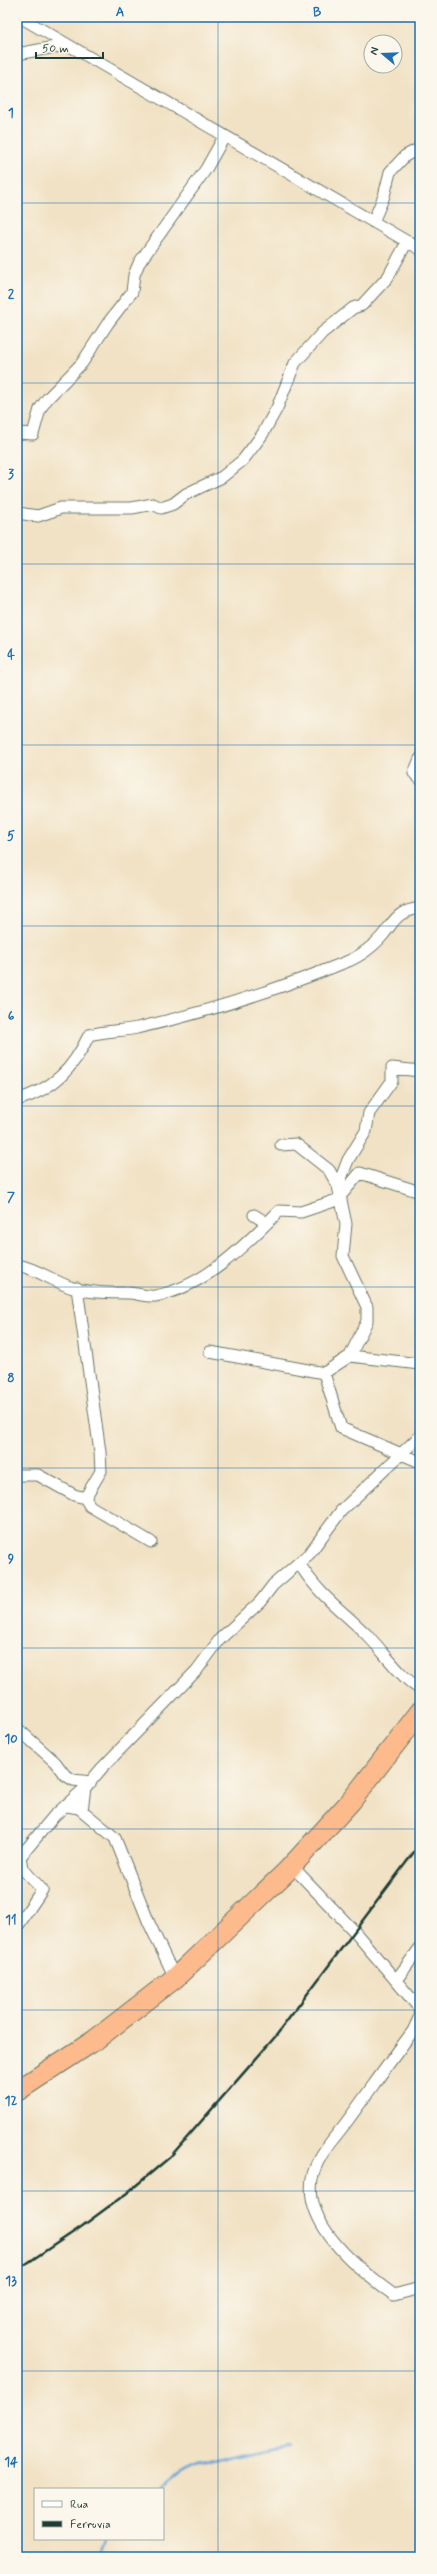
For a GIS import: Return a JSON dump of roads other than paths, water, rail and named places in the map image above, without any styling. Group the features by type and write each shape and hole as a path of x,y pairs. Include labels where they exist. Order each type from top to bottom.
{"highway":[{"path":"17,2091 95,2040 176,1978 292,1866 351,1801 420,1712"}],"street":[{"path":"20,17 224,138 420,249"},
{"path":"17,54 66,44"},
{"path":"17,433 33,434 44,404 82,364 108,323 132,292 134,275 139,263 206,169 224,138"},
{"path":"373,222 384,196 390,172 405,156 420,148"},
{"path":"17,513 38,516 61,508 132,508 153,504 161,508 173,504 186,494 222,477 243,460 262,435 277,408 295,363 322,333 353,308 362,305 388,277 407,242"},
{"path":"420,759 414,773 420,780"},
{"path":"17,1100 40,1094 62,1075 79,1057 89,1035 136,1028 208,1009 348,961 369,948 383,935 391,920 410,910 420,908"},
{"path":"338,1192 348,1160 366,1131 369,1113 392,1081 392,1068 420,1071"},
{"path":"210,1352 324,1373 350,1356 367,1321 367,1307 343,1256 346,1224 338,1192 329,1170 296,1144 280,1145"},
{"path":"17,1264 27,1266 44,1277 77,1288 104,1294 129,1293 154,1296 188,1284 217,1267 243,1247 279,1211 301,1212 338,1192 360,1173 420,1192"},
{"path":"254,1215 267,1223"},
{"path":"77,1288 100,1452 101,1471 85,1498"},
{"path":"350,1356 420,1364"},
{"path":"324,1373 341,1428 399,1455 420,1462"},
{"path":"17,1927 42,1890 22,1868 20,1857 54,1816 67,1806 88,1785 197,1670 220,1640 260,1602 273,1585 300,1563 341,1511 420,1436"},
{"path":"17,1475 38,1475 74,1495 85,1498 90,1506 151,1542"},
{"path":"300,1563 311,1583 324,1597 367,1635 420,1689"},
{"path":"17,1728 55,1762 64,1774 73,1780 88,1785"},
{"path":"82,1810 88,1785"},
{"path":"67,1806 82,1810 115,1838 149,1923 176,1978"},
{"path":"292,1866 396,1980 420,2009"},
{"path":"396,1980 420,1948"},
{"path":"420,2016 413,2031 325,2149 312,2179 315,2211 323,2229 363,2273 394,2295 420,2288"}],"waterway":[{"path":"162,2488 174,2479 205,2464 238,2455 288,2445"},
{"path":"100,2557 106,2540"}],"railway":[{"path":"17,2270 81,2227 127,2193 170,2157 275,2037 420,1844"}]}
